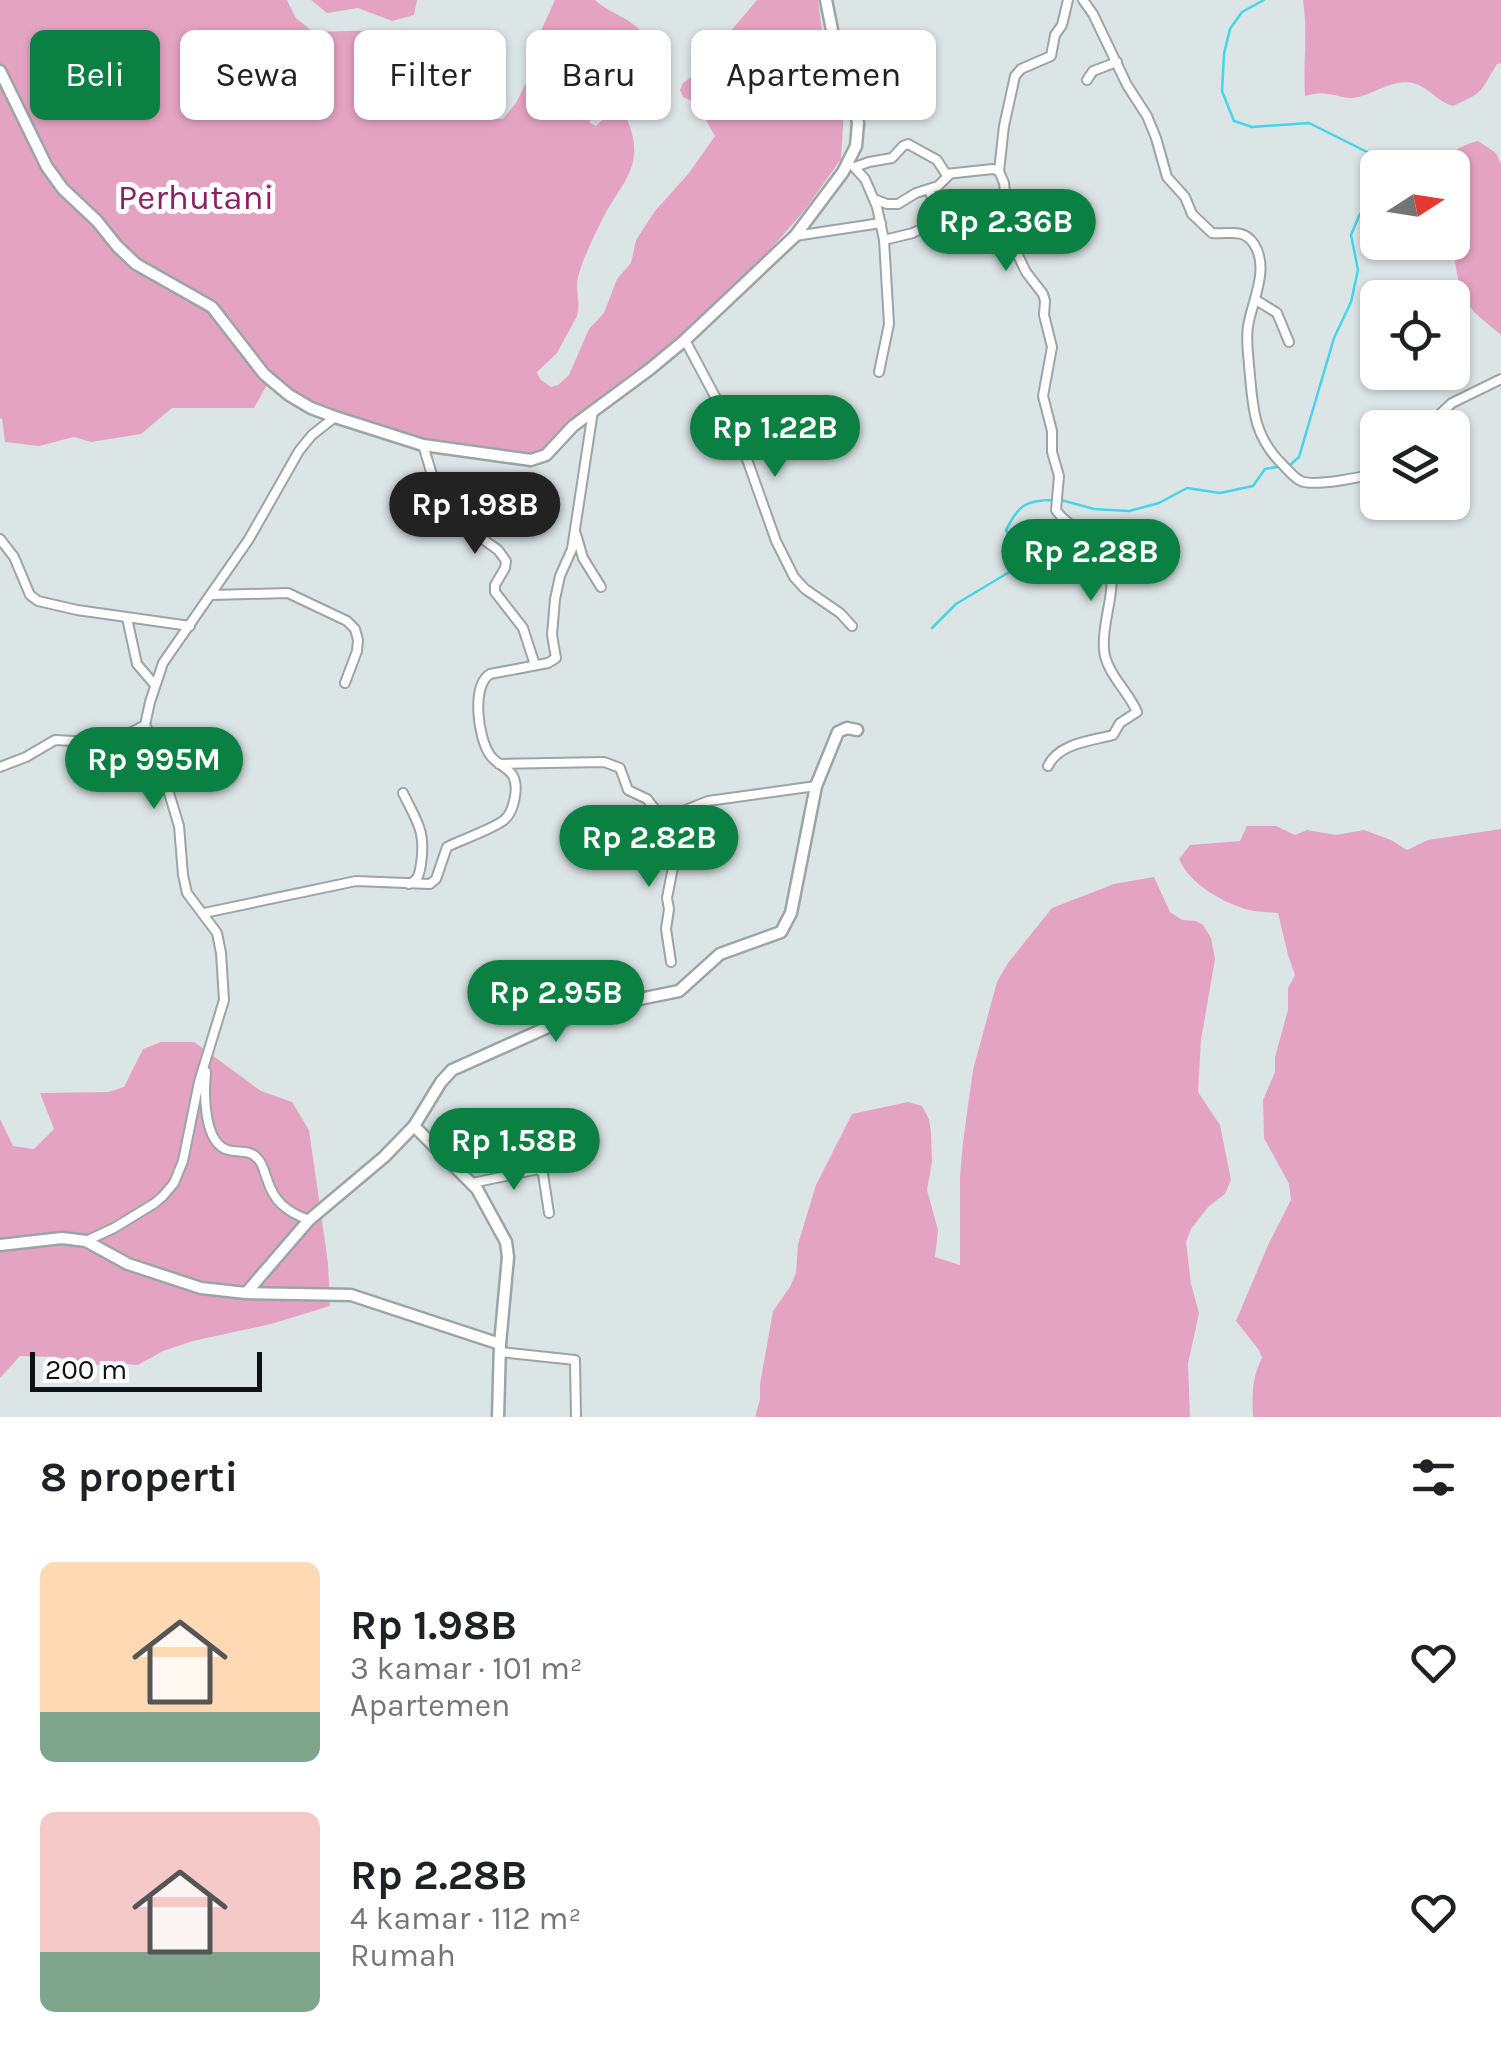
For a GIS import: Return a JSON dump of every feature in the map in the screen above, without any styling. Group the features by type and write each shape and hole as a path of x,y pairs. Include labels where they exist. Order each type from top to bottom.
{"street":[{"path":"0,71 54,179 117,246 154,276 212,308 275,384 300,402 335,417 424,444 531,460 546,455 567,431 685,340 795,236 850,168 856,146 856,111 836,50 826,0"},
{"path":"1048,766 1058,752 1113,735 1120,722 1137,712 1104,652 1112,585 1106,555 1094,539 1062,518 1056,499 1060,476 1043,396 1052,347 1045,302 1014,247 999,171 1015,76 1021,69 1051,56 1068,0"},
{"path":"1083,0 1152,128 1164,171 1192,214 1212,233 1239,232 1254,244 1260,260 1247,336 1253,408 1262,440 1296,478 1314,482 1360,475"},
{"path":"1087,80 1093,71 1117,62"},
{"path":"850,168 892,158 908,144 933,158 944,173 999,171"},
{"path":"850,168 864,179 874,199 884,240 889,324 879,372"},
{"path":"874,199 898,204 942,184 950,174"},
{"path":"884,240 922,230 937,221 929,190"},
{"path":"795,236 881,222"},
{"path":"1256,300 1276,313 1289,342"},
{"path":"685,340 744,451 776,541 794,577 852,626"},
{"path":"1444,410 1501,379"},
{"path":"204,913 356,881 433,883 447,846 503,822 508,816 514,805 515,780 488,752 479,713 480,684 490,674 556,658 552,635 554,599 572,549 593,411"},
{"path":"86,1241 146,1209 168,1191 183,1161 206,1057 224,1000 217,933 187,893 178,826 154,740 145,726 155,685 163,663 259,524 299,450 335,417"},
{"path":"424,444 436,488 453,511 506,561 495,592 523,628 535,665"},
{"path":"575,529 583,558 601,587"},
{"path":"0,539 34,599 77,610 190,626"},
{"path":"212,596 288,594 347,621 358,640 345,683"},
{"path":"126,618 138,664 155,685"},
{"path":"0,767 55,740 111,743 145,726"},
{"path":"246,1293 309,1220 384,1157 414,1126 452,1070 586,1010 679,991 720,954 781,932 791,913 816,786 838,732 847,728 857,730"},
{"path":"499,764 611,764 620,768 628,790 647,799 658,812 673,815 708,801 816,786"},
{"path":"403,793 424,842 419,875 410,884"},
{"path":"670,962 666,929 675,857 673,815"},
{"path":"206,1057 204,1094 208,1121 220,1146 254,1154 278,1202 309,1220"},
{"path":"414,1126 472,1184 503,1235 507,1250 498,1417"},
{"path":"472,1184 539,1169 549,1212"},
{"path":"0,1245 62,1238 86,1241 128,1264 201,1288 360,1297 500,1348 575,1360 576,1417"}],"green space":[{"name":"Perhutani","path":"0,0 287,0 296,18 311,30 180,30 180,120 334,120 334,31 354,31 354,120 506,120 526,83 526,120 590,120 596,126 602,120 627,120 633,139 633,163 583,262 577,282 577,316 557,353 537,372 551,387 569,375 589,329 604,313 617,279 631,263 636,240 715,136 706,120 843,120 841,159 804,211 755,267 688,332 534,456 454,446 375,425 303,400 272,376 254,408 172,408 141,434 91,442 74,437 39,446 5,442 0,418"},
{"path":"311,0 417,0 414,15 392,21 358,8 327,13"},
{"name":"Perhutani","path":"555,0 595,0 640,30 541,30"},
{"name":"Perhutani","path":"757,0 818,0 822,30 732,30"},
{"path":"1303,0 1501,0 1501,63 1481,90 1453,106 1419,85 1405,82 1352,98 1322,93 1305,96"},
{"name":"Perhutani","path":"691,77 691,101 683,97 683,83"},
{"path":"1478,141 1496,153 1501,164 1501,335 1470,306 1470,280 1458,280 1455,260 1470,260 1470,150 1457,150"},
{"path":"1247,826 1276,826 1295,835 1307,830 1336,835 1364,830 1407,850 1428,840 1501,829 1501,1417 1253,1417 1253,1386 1262,1358 1236,1321 1291,1200 1289,1184 1264,1138 1263,1100 1275,1072 1275,1057 1288,1010 1288,988 1295,975 1278,913 1245,909 1216,896 1190,876 1179,859 1190,845 1240,841"},
{"path":"1154,877 1170,912 1182,920 1203,925 1211,938 1215,959 1201,1040 1198,1092 1220,1125 1231,1180 1225,1194 1208,1207 1191,1229 1186,1242 1199,1313 1188,1364 1190,1417 755,1417 773,1311 796,1273 798,1244 816,1185 852,1114 908,1102 922,1106 931,1133 932,1162 927,1190 938,1230 935,1257 960,1265 963,1142 973,1070 997,982 1052,908 1114,884"},
{"path":"161,1042 194,1042 261,1091 292,1102 309,1130 328,1263 330,1306 193,1341 138,1365 98,1365 20,1356 0,1378 0,1119 13,1146 34,1149 54,1129 40,1093 109,1092 124,1087 143,1049"}],"waterway":[{"path":"1264,0 1242,12 1230,29 1222,91 1234,121 1252,127 1309,123 1363,150"},
{"path":"1290,465 1299,457 1334,338 1351,302 1358,270 1351,235 1360,214"},
{"path":"1061,500 1094,509 1129,511 1159,503 1187,488 1220,493 1253,486 1265,469 1282,466"},
{"path":"932,628 956,604 1016,568 1016,547 1006,530 1010,522 1029,503 1053,500"}]}
